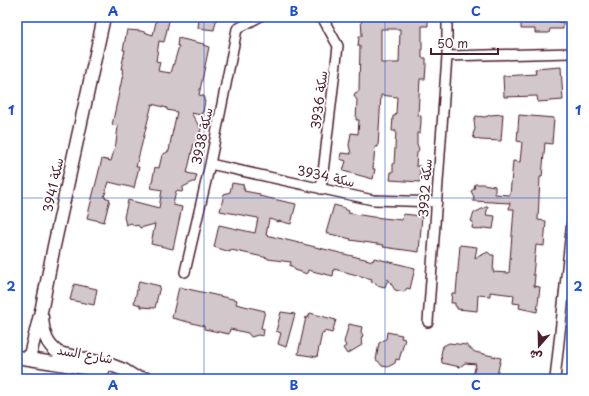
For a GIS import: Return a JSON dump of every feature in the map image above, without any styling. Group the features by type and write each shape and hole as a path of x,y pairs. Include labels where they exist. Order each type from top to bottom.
{"street":[{"name":"سكة 3941","path":"29,359 42,307 104,17"},
{"name":"سكة 3938","path":"185,272 210,164 237,29 258,17"},
{"name":"سكة 3936","path":"322,17 338,46 322,189"},
{"name":"سكة 3932","path":"428,322 438,202 447,56 447,17"},
{"path":"447,56 572,53"},
{"name":"سكة 3934","path":"210,164 373,200 438,202"},
{"path":"556,378 572,222"},
{"path":"42,307 46,338 53,349 65,356 111,365 141,378"},
{"name":"شارع السد","path":"17,357 141,378"}],"building":[{"path":"157,17 170,17 164,42 159,41 156,61 160,62 158,71 171,73 179,46 177,46 178,38 204,44 203,45 209,47 199,95 204,96 205,101 203,112 201,115 191,113 201,129 198,140 194,143 187,173 197,175 195,182 183,187 182,192 176,191 173,205 182,207 173,249 151,244 155,224 140,228 138,225 135,226 131,223 126,225 124,217 128,200 159,208 162,190 151,188 155,167 159,168 162,155 169,151 177,112 167,110 167,108 152,104 136,167 139,167 134,188 109,182 104,197 110,199 104,222 87,218 102,159 111,161 116,143 118,126 112,125 123,74 123,69 121,69 127,30 141,31 153,35"},
{"path":"203,17 217,17 214,30 198,28 199,19 203,20"},
{"path":"361,17 428,17 428,26 422,26 422,58 426,58 426,66 425,79 420,79 418,115 421,116 421,122 420,133 417,133 417,144 419,149 417,153 416,166 420,166 420,182 390,180 394,164 396,131 392,131 393,116 395,116 396,113 397,97 381,95 378,147 375,147 373,169 375,169 373,179 343,171 346,161 340,159 341,153 351,154 349,145 351,133 358,134 359,120 356,120 357,100 354,96 355,93 359,91 360,46 358,46 359,36 362,36","holes":["381,29 400,29 399,63 381,63"]},
{"path":"527,18 557,18 558,22 563,22 563,29 550,29 549,33 535,33 535,29 521,29 521,22 527,22"},
{"path":"561,67 563,100 538,102 537,96 504,97 503,76 536,74 535,69"},
{"path":"503,114 501,141 480,140 474,138 474,120 476,116 485,117"},
{"path":"519,115 554,118 552,144 545,143 542,177 540,177 538,220 546,221 544,246 536,245 533,275 535,275 534,286 540,287 537,312 519,308 520,304 513,303 514,295 490,292 490,296 478,295 477,311 457,309 455,303 451,303 452,293 456,293 460,245 477,247 475,258 488,252 491,255 494,255 493,272 509,273 514,209 509,209 510,203 473,201 474,197 471,191 474,189 475,184 483,184 495,186 495,194 510,195 513,161 520,162 522,142 517,141"},
{"path":"232,183 244,185 244,191 260,194 259,196 296,204 291,224 269,219 266,235 373,261 374,258 415,268 410,289 407,288 404,292 395,290 388,279 385,287 376,285 376,283 371,282 372,279 334,269 333,276 308,270 307,274 295,270 292,266 290,266 291,262 268,259 231,250 230,252 214,247 219,225 255,233 258,218 220,211 224,194 230,192"},
{"path":"334,205 345,208 344,209 349,211 348,213 373,217 402,220 403,214 422,216 419,252 383,247 384,245 350,240 351,239 326,233"},
{"path":"488,206 486,215 495,216 493,229 484,228 479,230 472,228 473,222 471,221 474,213"},
{"path":"139,281 160,286 155,308 141,307 140,305 134,303"},
{"path":"74,284 97,289 94,305 70,300"},
{"path":"179,287 237,300 236,304 265,311 261,328 264,329 263,336 258,335 251,337 248,333 230,329 229,334 204,329 204,326 172,318"},
{"path":"281,312 295,314 286,347 278,344 281,333 276,331"},
{"path":"310,313 336,320 332,333 324,331 324,334 322,333 317,357 298,354 306,317 308,318"},
{"path":"349,324 362,327 361,332 363,335 361,340 362,345 347,354 343,348 346,346 344,342"},
{"path":"387,332 402,335 401,338 405,339 399,360 396,359 395,363 388,367 382,366 376,360 379,343 386,339"},
{"path":"449,343 466,345 475,352 501,358 496,379 472,379 476,364 465,363 460,367 442,363 441,354 443,346"}]}
